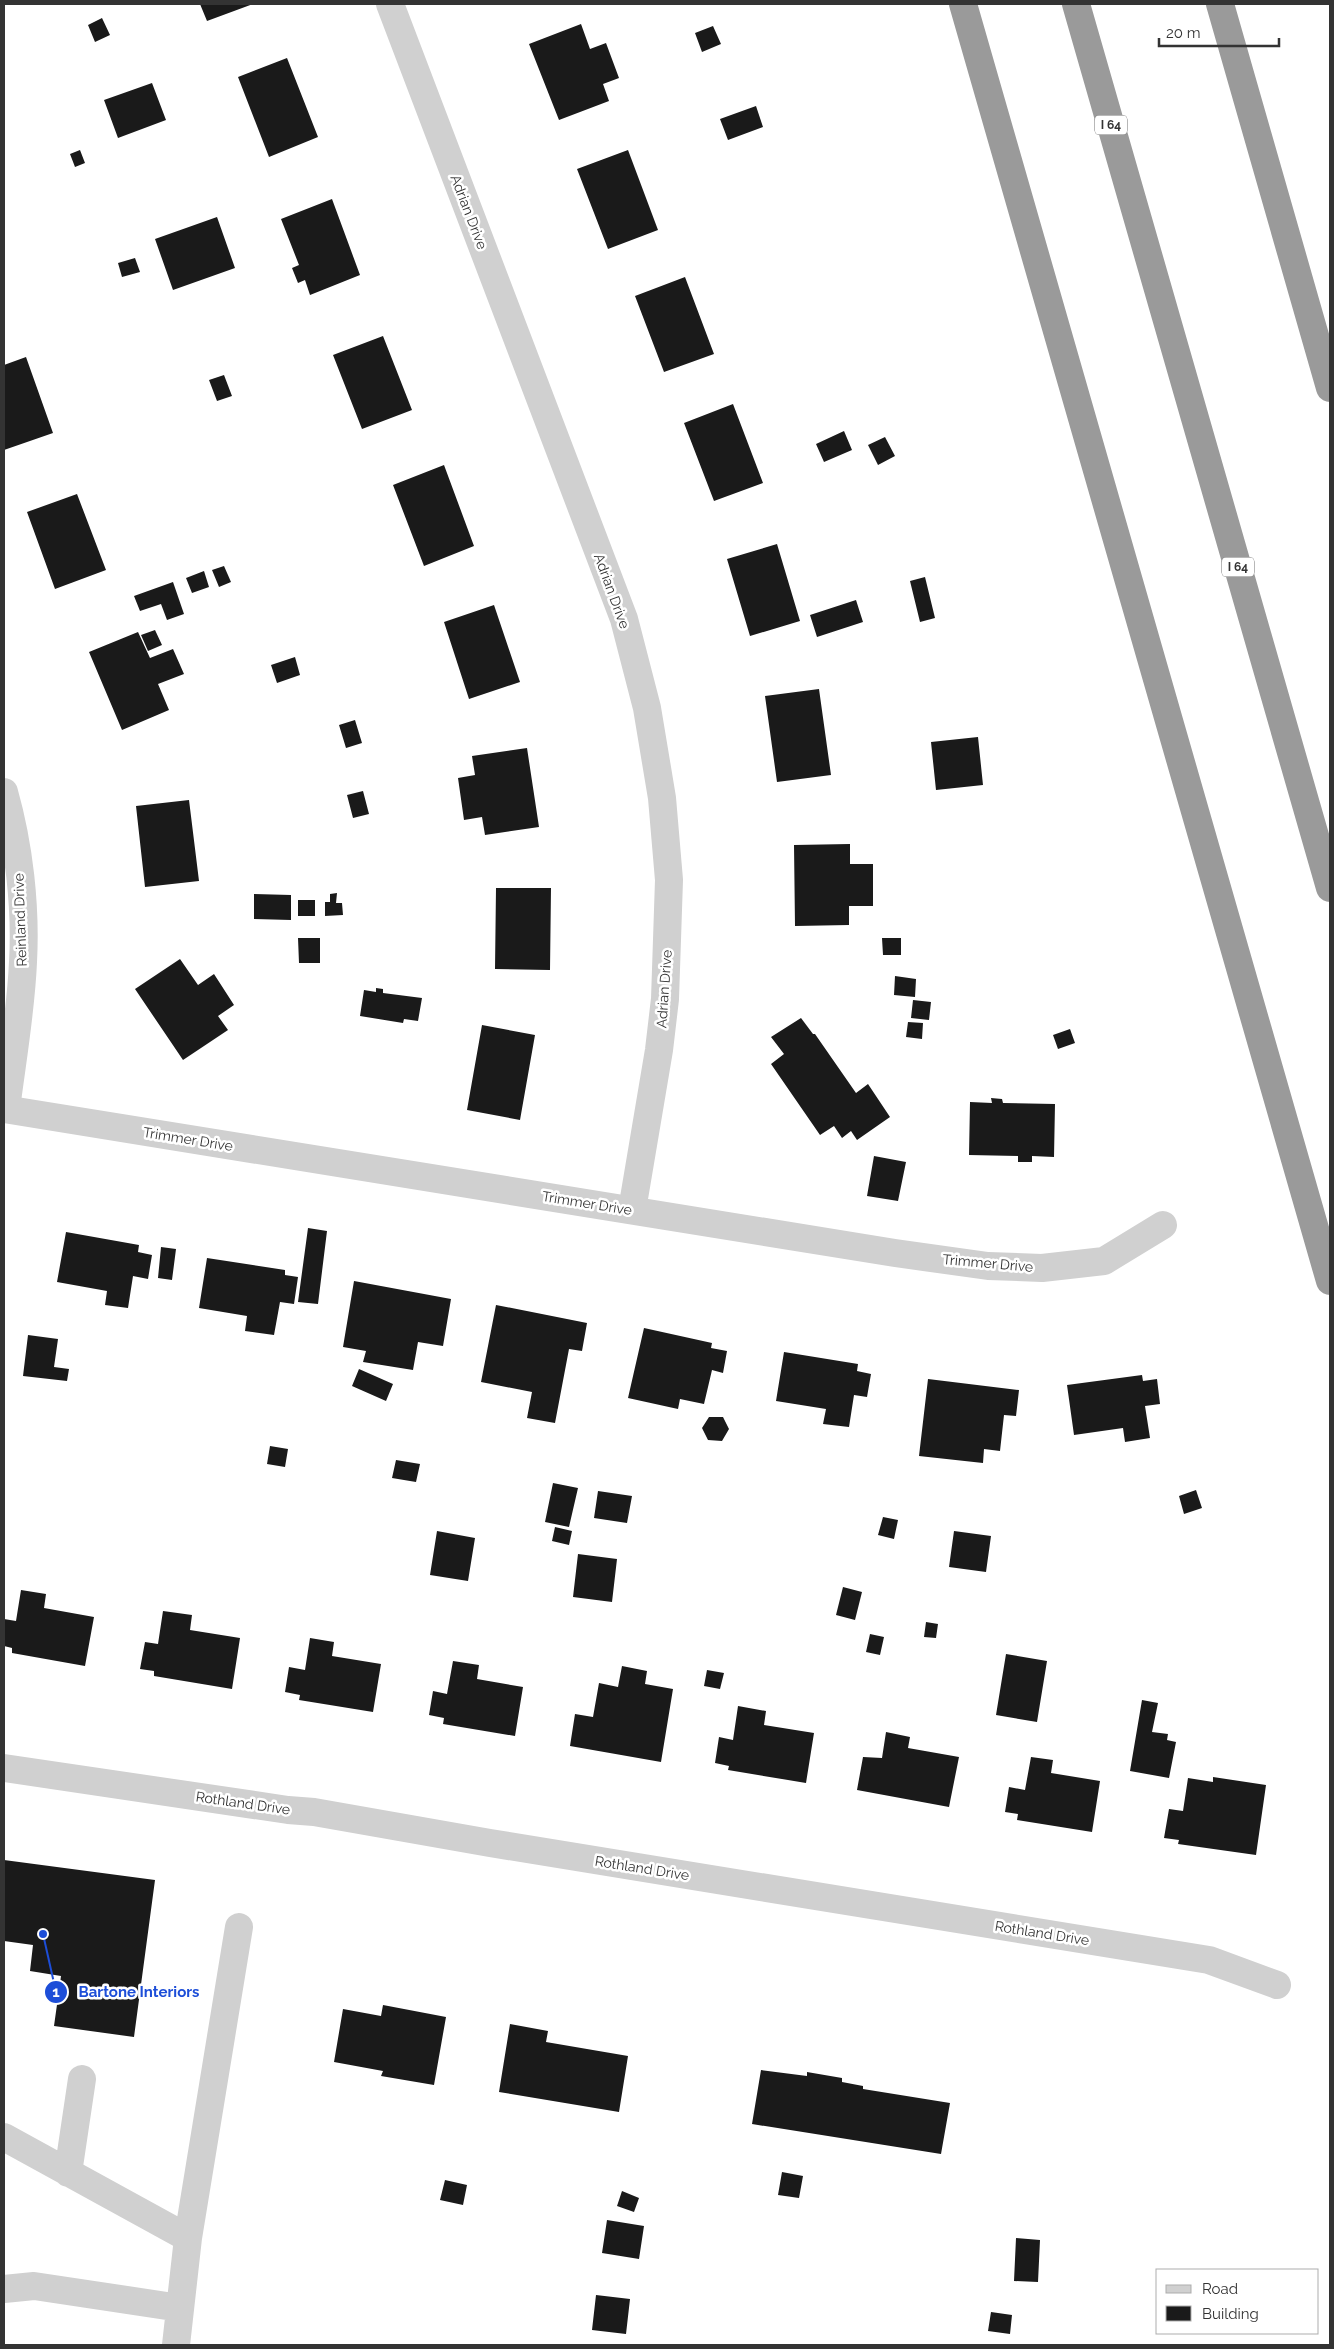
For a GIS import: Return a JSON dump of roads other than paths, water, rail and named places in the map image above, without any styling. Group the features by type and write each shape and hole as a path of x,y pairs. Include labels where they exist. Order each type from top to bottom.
{"highway":[{"path":"963,4 1330,1282"},
{"name":"I 64","path":"1076,4 1330,888"},
{"path":"1220,4 1330,388"}],"street":[{"name":"Adrian Drive","path":"390,4 624,619 647,708 662,798 669,880 663,1016 632,1210"},
{"name":"Reinland Drive","path":"4,792 18,864 22,902 23,962 5,1109"},
{"name":"Trimmer Drive","path":"5,1109 895,1253 988,1266 1042,1268 1104,1261 1163,1225"},
{"name":"Rothland Drive","path":"4,1768 278,1809 314,1812 490,1843 1209,1960 1277,1985"},
{"path":"176,2345 188,2238 239,1927"},
{"path":"68,2173 82,2079"},
{"path":"4,2137 188,2238"},
{"path":"4,2289 34,2286 180,2308"}],"place":[{"name":"Bartone Interiors","path":"43,1934"}]}
